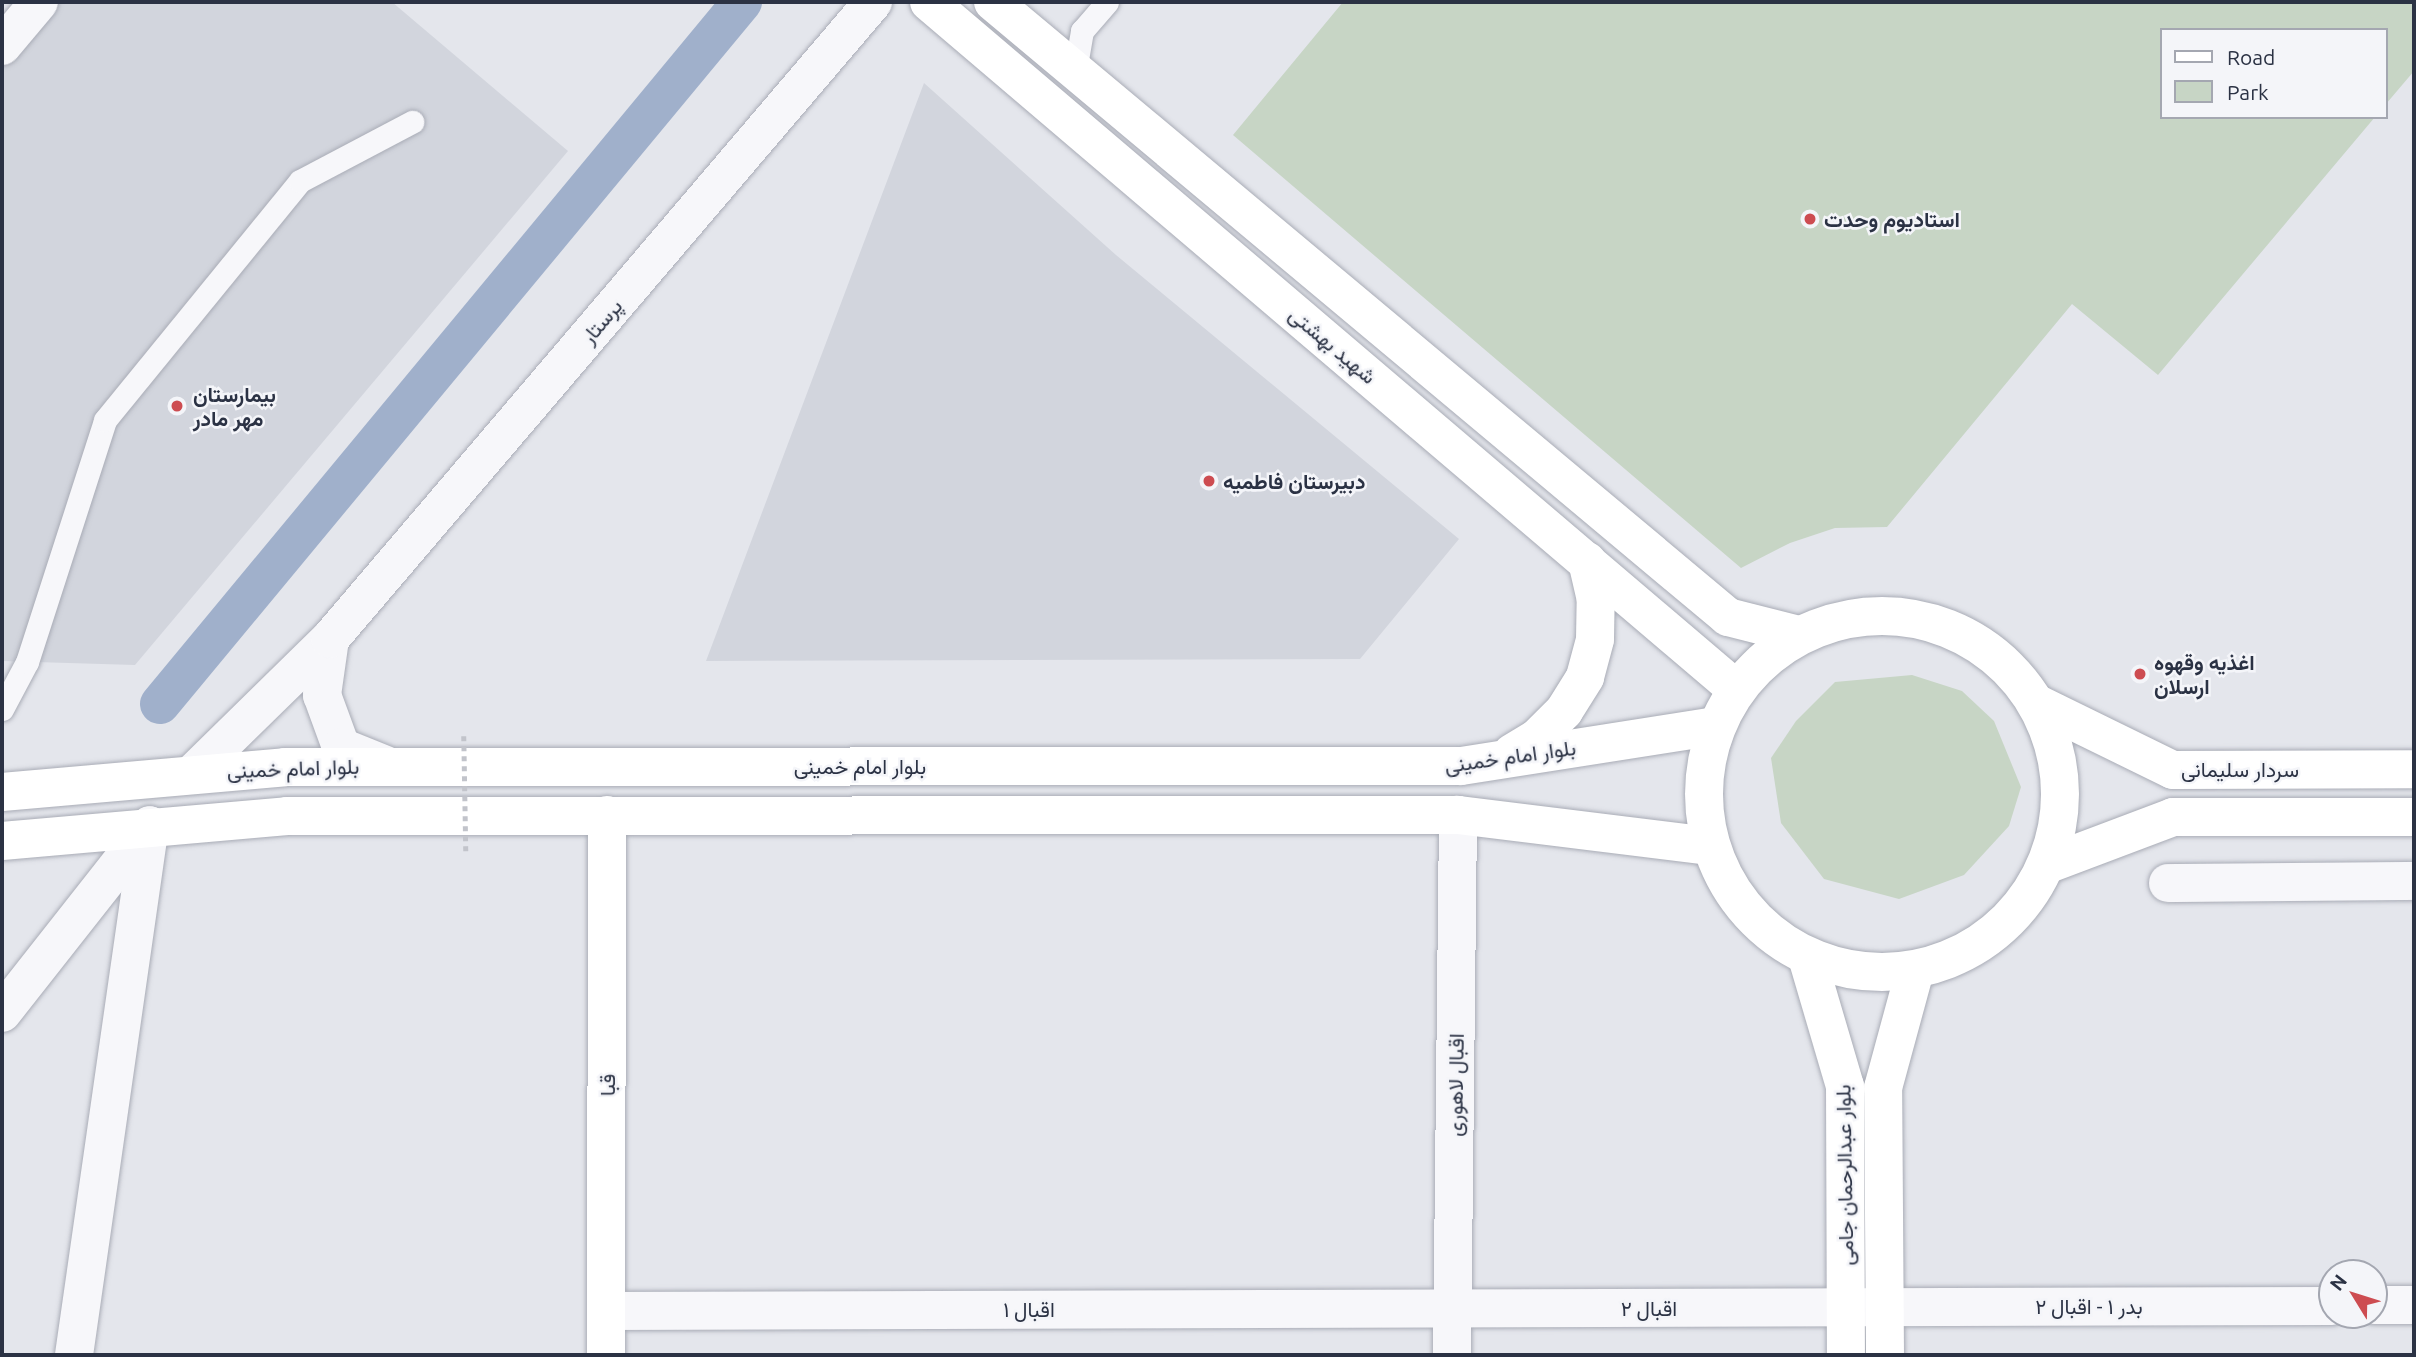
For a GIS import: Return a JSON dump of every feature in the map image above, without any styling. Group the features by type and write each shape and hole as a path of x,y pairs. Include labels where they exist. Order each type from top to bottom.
{"main road":[{"name":"شهید بهشتی","path":"929,2 1737,690"},
{"path":"993,2 1728,617 1799,635"},
{"path":"1503,758 1537,738 1564,710 1585,677 1595,639 1596,600 1587,561"},
{"path":"1851,618 1919,620 1959,631 2004,662 2038,705 2054,743 2061,784 2059,826 2046,866 2024,903 1994,934 1957,957 1915,970 1860,972 1807,957 1765,930 1732,892 1710,846 1703,806 1704,779 1717,726 1737,690 1765,659 1799,635 1851,618"},
{"name":"سردار سلیمانی","path":"2038,705 2173,769 2414,769"},
{"name":"بلوار امام خمینی","path":"2,792 193,773 386,765 1461,766 1717,726"},
{"name":"قبا","path":"606,1355 607,815"},
{"path":"2,841 150,825 287,816 1458,815 1710,846"},
{"path":"2046,866 2173,817 2414,817"},
{"name":"بلوار عبدالرحمان جامی","path":"1807,957 1845,1086 1846,1355"},
{"name":"بلوار عبدالرحمان جامی","path":"1885,1355 1883,1088 1915,970"}],"street":[{"path":"2,46 39,2"},
{"name":"پرستار","path":"193,773 330,639 873,2"},
{"path":"330,639 322,695 341,747 386,765"},
{"name":"اقبال لاهوری","path":"1452,1355 1458,815"},
{"path":"2,1013 150,825"},
{"path":"74,1355 150,825"},
{"path":"2168,883 2414,881"},
{"path":"2388,1306 2414,1305"},
{"name":"بدر ۱ - اقبال ۲","path":"1846,1307 2318,1306"},
{"name":"اقبال ۲","path":"1452,1308 1846,1307"},
{"name":"اقبال ۱","path":"607,1311 1452,1308"}],"lane":[{"path":"1075,71 1082,31 1107,2"},
{"path":"2,709 27,662 105,420 300,181 412,122"}],"path":[{"path":"464,736 466,856"}],"shaded area":[{"name":"بیمارستان مهر مادر","path":"48,2 392,2 568,151 135,665 2,661 2,55"},
{"path":"924,83 1116,255 1459,539 1360,659 706,661"}],"green space":[{"name":"استادیوم وحدت","path":"1343,2 2414,2 2414,71 2388,102 2388,28 2160,28 2160,119 2373,119 2158,375 2072,304 1887,527 1835,528 1790,543 1741,568 1233,135"},
{"path":"1912,675 1962,691 1994,721 2021,787 2009,826 1964,875 1899,899 1824,879 1781,823 1771,758 1796,721 1835,682"}],"waterway":[{"path":"160,704 742,2"}],"place":[{"name":"استادیوم وحدت","path":"1810,219"},
{"name":"بیمارستان مهر مادر","path":"177,406"},
{"name":"دبیرستان فاطمیه","path":"1209,481"},
{"name":"اغذیه وقهوه ارسلان","path":"2140,674"}]}
